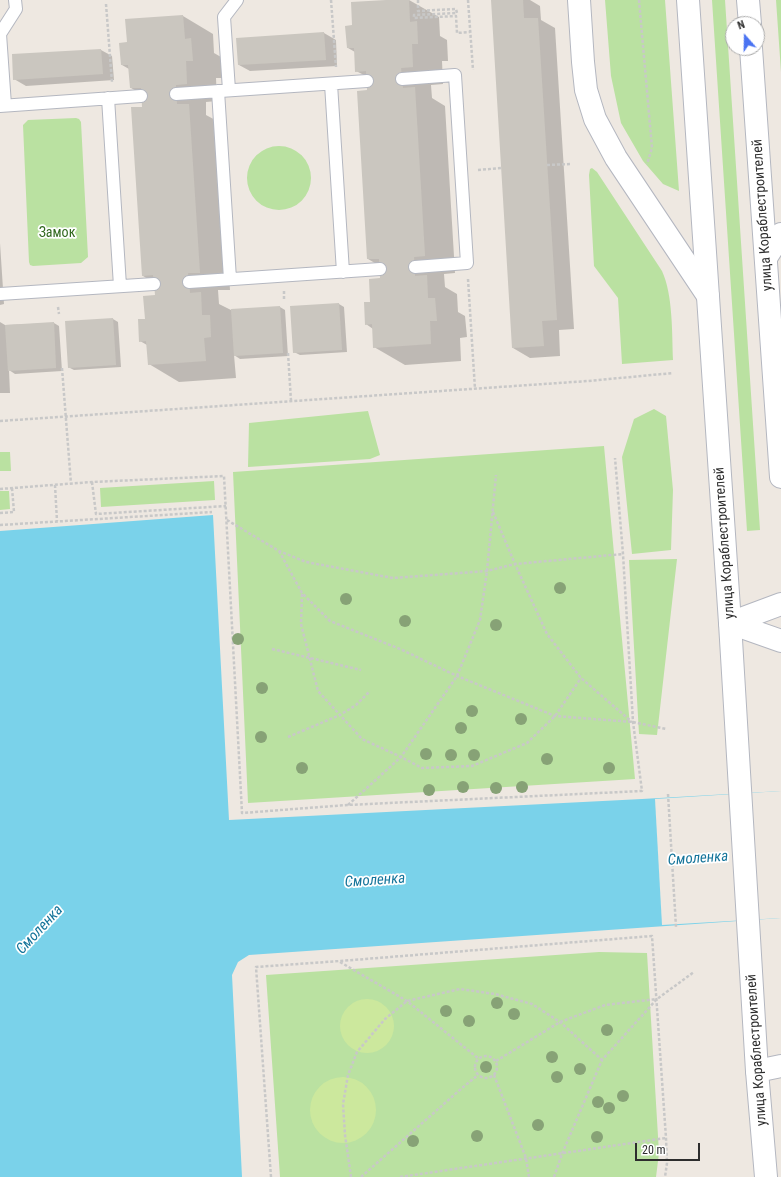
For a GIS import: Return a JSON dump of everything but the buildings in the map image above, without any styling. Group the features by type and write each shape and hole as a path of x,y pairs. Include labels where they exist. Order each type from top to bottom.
{"main road":[{"name":"улица Кораблестроителей","path":"579,0 586,90 595,118 616,158 708,296"},
{"name":"улица Кораблестроителей","path":"688,0 730,623 757,1071 766,1177"},
{"path":"748,0 749,16"},
{"name":"улица Кораблестроителей","path":"753,56 781,477"},
{"path":"766,258 781,234"},
{"path":"730,623 781,604"},
{"path":"730,623 781,641"},
{"path":"757,1071 781,1066"},
{"path":"757,1071 781,1074"}],"lane":[{"path":"15,0 16,9 0,34 2,105 141,96"},
{"path":"230,279 224,91 224,17 237,0"},
{"path":"402,79 455,75 467,263 415,267"},
{"path":"176,94 367,81"},
{"path":"331,84 343,272"},
{"path":"108,98 120,286"},
{"path":"189,282 380,269"},
{"path":"0,294 154,284"}],"path":[{"path":"331,0 335,59"},
{"path":"418,0 418,11 456,9 457,13 414,15 414,18 456,16 457,33 470,32"},
{"path":"455,75 473,74 468,0"},
{"path":"639,0 652,148 639,192"},
{"path":"106,4 112,74"},
{"path":"547,165 571,164"},
{"path":"461,171 501,168"},
{"path":"467,263 475,389"},
{"path":"288,353 291,401"},
{"path":"62,368 70,484"},
{"path":"0,421 588,381 673,373"},
{"path":"0,489 92,482 224,476 242,813 348,805 642,791 633,722 623,554 615,458"},
{"path":"348,805 401,757 457,676 480,620 487,570 496,475"},
{"path":"92,482 96,514 226,506"},
{"path":"55,485 57,521"},
{"path":"0,513 14,512 12,488"},
{"path":"493,510 515,564 547,634 581,678 633,722"},
{"path":"0,525 212,512"},
{"path":"226,520 279,551 306,562 393,578 487,570 515,564 623,554"},
{"path":"279,551 302,593 330,621 400,649 457,676 555,716 633,722 666,730"},
{"path":"302,593 301,624 318,691 362,740 422,768 472,766 528,743 555,716 581,678"},
{"path":"272,649 361,670"},
{"path":"288,737 340,715 356,705 370,691"},
{"path":"668,794 676,927"},
{"path":"271,1177 256,967 652,936 666,1138 667,1163 665,1177"},
{"path":"340,961 407,1001 479,1059"},
{"path":"554,1177 562,1154 602,1060 657,998 694,972"},
{"path":"351,1177 345,1135 343,1104 348,1075 357,1052 385,1019 407,1001 460,989 495,994 532,1004 560,1022 602,1060"},
{"path":"496,1061 560,1022 605,1005 657,998"},
{"path":"486,1056 496,1061 498,1068 492,1078 484,1079 476,1072 475,1065 479,1059 486,1056"},
{"path":"361,1177 478,1075"},
{"path":"494,1075 526,1158 529,1177"},
{"path":"400,1177 666,1138"}],"green space":[{"path":"605,0 665,0 679,191 663,184 643,161 621,123 611,76"},
{"path":"712,0 725,0 725,56 729,56 760,530 747,531"},
{"path":"776,0 781,0 781,72"},
{"name":"Замок","path":"76,118 81,122 88,257 81,263 33,266 30,265 29,262 23,125 28,120"},
{"path":"279,146 291,148 302,155 309,166 311,178 309,190 302,201 291,208 279,210 267,208 256,201 249,190 247,178 249,166 256,155 267,148"},
{"path":"592,168 597,172 662,271 666,281 670,303 673,360 622,364 618,298 594,266 589,175 590,169"},
{"path":"654,409 666,416 673,490 671,550 632,554 622,457 634,419"},
{"path":"368,411 380,455 370,459 248,467 249,423"},
{"path":"604,446 635,779 248,803 233,472"},
{"path":"0,452 10,452 11,471 0,471"},
{"path":"214,481 215,500 101,507 100,488"},
{"path":"0,491 9,491 10,509 0,510"},
{"path":"677,559 657,735 639,734 629,560"},
{"path":"599,952 647,953 659,1153 656,1177 280,1177 266,975"},
{"path":"362,999 372,999 382,1003 390,1011 394,1021 394,1031 390,1041 382,1049 372,1053 362,1053 352,1049 344,1041 340,1031 340,1021 344,1011 352,1003"},
{"path":"343,1077 356,1079 366,1087 374,1097 376,1110 374,1123 366,1133 356,1141 343,1143 330,1141 320,1133 312,1123 310,1110 312,1097 320,1087 330,1079"}],"water":[{"name":"Смоленка","path":"213,515 229,820 781,791 781,918 249,955 238,962 232,975 242,1177 0,1177 0,531"}],"pier":[{"path":"781,791 781,918 662,925 655,799"}]}
